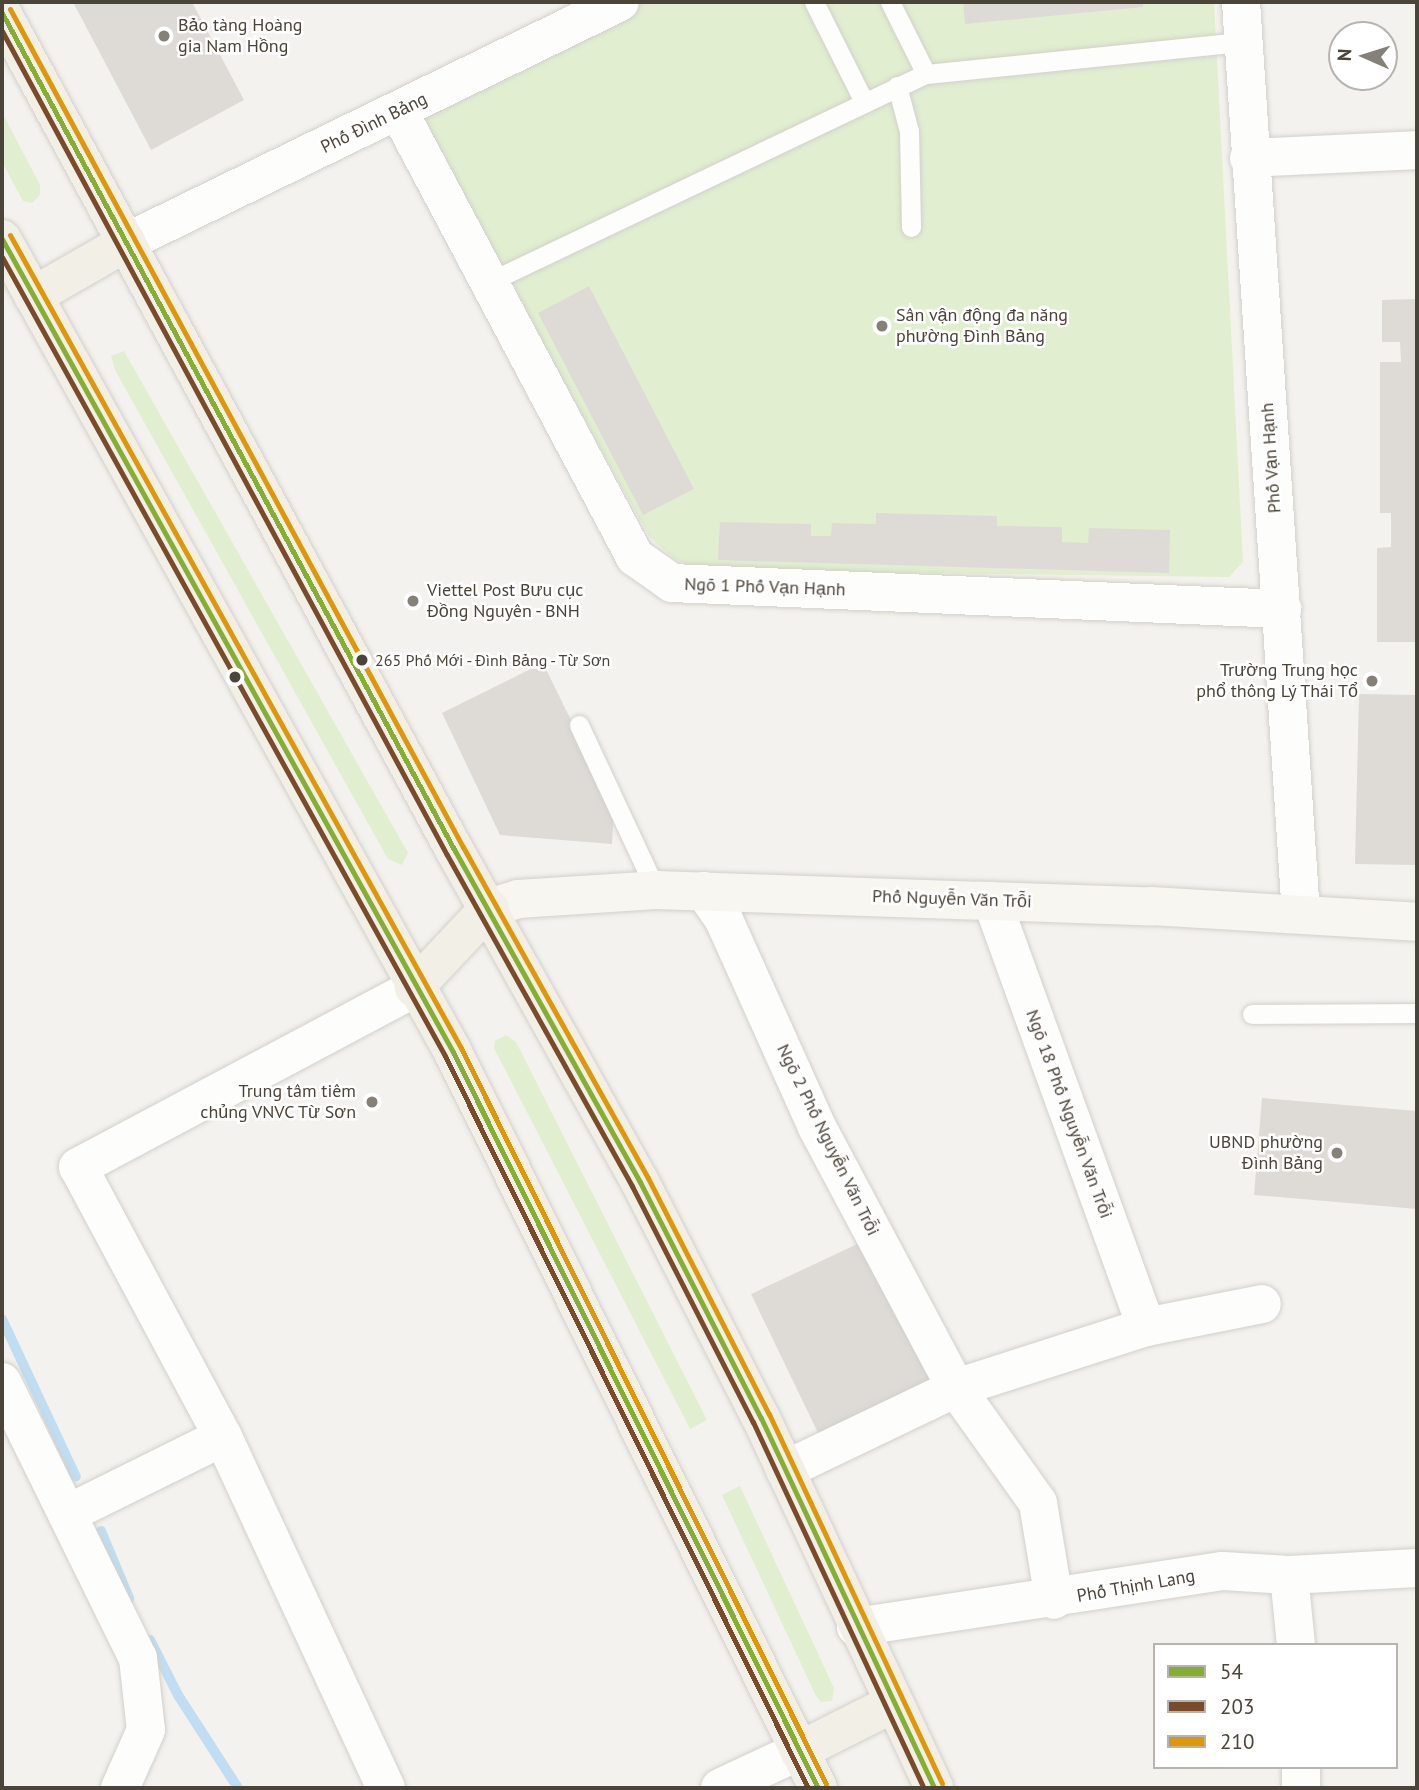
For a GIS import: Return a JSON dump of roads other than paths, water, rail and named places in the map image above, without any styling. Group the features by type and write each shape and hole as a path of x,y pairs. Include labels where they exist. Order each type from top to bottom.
{"main road":[{"path":"2,13 640,1182 785,1470 891,1704 934,1788"},
{"path":"2,239 471,1090 818,1788"},
{"path":"33,296 127,242"},
{"name":"Phố Nguyễn Văn Trỗi","path":"489,908 518,899 656,890 992,901 1301,914 1417,922"},
{"path":"414,988 489,908"},
{"path":"799,1751 891,1704"}],"street":[{"name":"Phố Đình Bảng","path":"127,242 399,112 620,2"},
{"name":"Phố Vạn Hạnh","path":"1241,2 1249,158 1301,914"},
{"name":"Ngõ 1 Phố Vạn Hạnh","path":"399,112 635,557 672,583 1282,608"},
{"path":"1249,158 1417,150"},
{"name":"Ngõ 2 Phố Nguyễn Văn Trỗi","path":"704,891 724,920 817,1127 956,1388 1038,1503 1054,1600"},
{"name":"Ngõ 18 Phố Nguyễn Văn Trỗi","path":"992,901 1146,1327"},
{"path":"386,1788 223,1437 78,1167 414,988"},
{"path":"785,1470 956,1388 1146,1327 1262,1304"},
{"path":"2,1382 138,1658 146,1730 120,1788"},
{"path":"67,1514 223,1437"},
{"name":"Phố Thịnh Lang","path":"856,1627 1054,1600 1223,1571 1289,1575 1417,1569"},
{"path":"1289,1575 1296,1643"},
{"path":"720,1788 799,1751"},
{"path":"1301,1769 1301,1788"}],"lane":[{"path":"814,2 863,100"},
{"path":"890,2 926,74"},
{"path":"489,282 863,100 926,74 1243,42"},
{"path":"897,86 909,131 911,227"},
{"path":"579,725 656,890"},
{"path":"1252,1014 1417,1013"}],"waterway":[{"path":"2,1319 76,1477"},
{"path":"101,1531 129,1598"},
{"path":"150,1640 178,1695 238,1788"}],"place":[{"name":"Bảo tàng Hoàng gia Nam Hồng","path":"164,36"},
{"name":"Sân vận động đa năng phường Đình Bảng","path":"882,326"},
{"name":"Viettel Post Bưu cục Đồng Nguyên - BNH","path":"413,601"},
{"name":"265 Phố Mới - Đình Bảng - Từ Sơn","path":"362,660"},
{"name":"Trường Trung học phổ thông Lý Thái Tổ","path":"1372,681"},
{"name":"Trung tâm tiêm chủng VNVC Từ Sơn","path":"372,1102"},
{"name":"UBND phường Đình Bảng","path":"1337,1153"}]}
